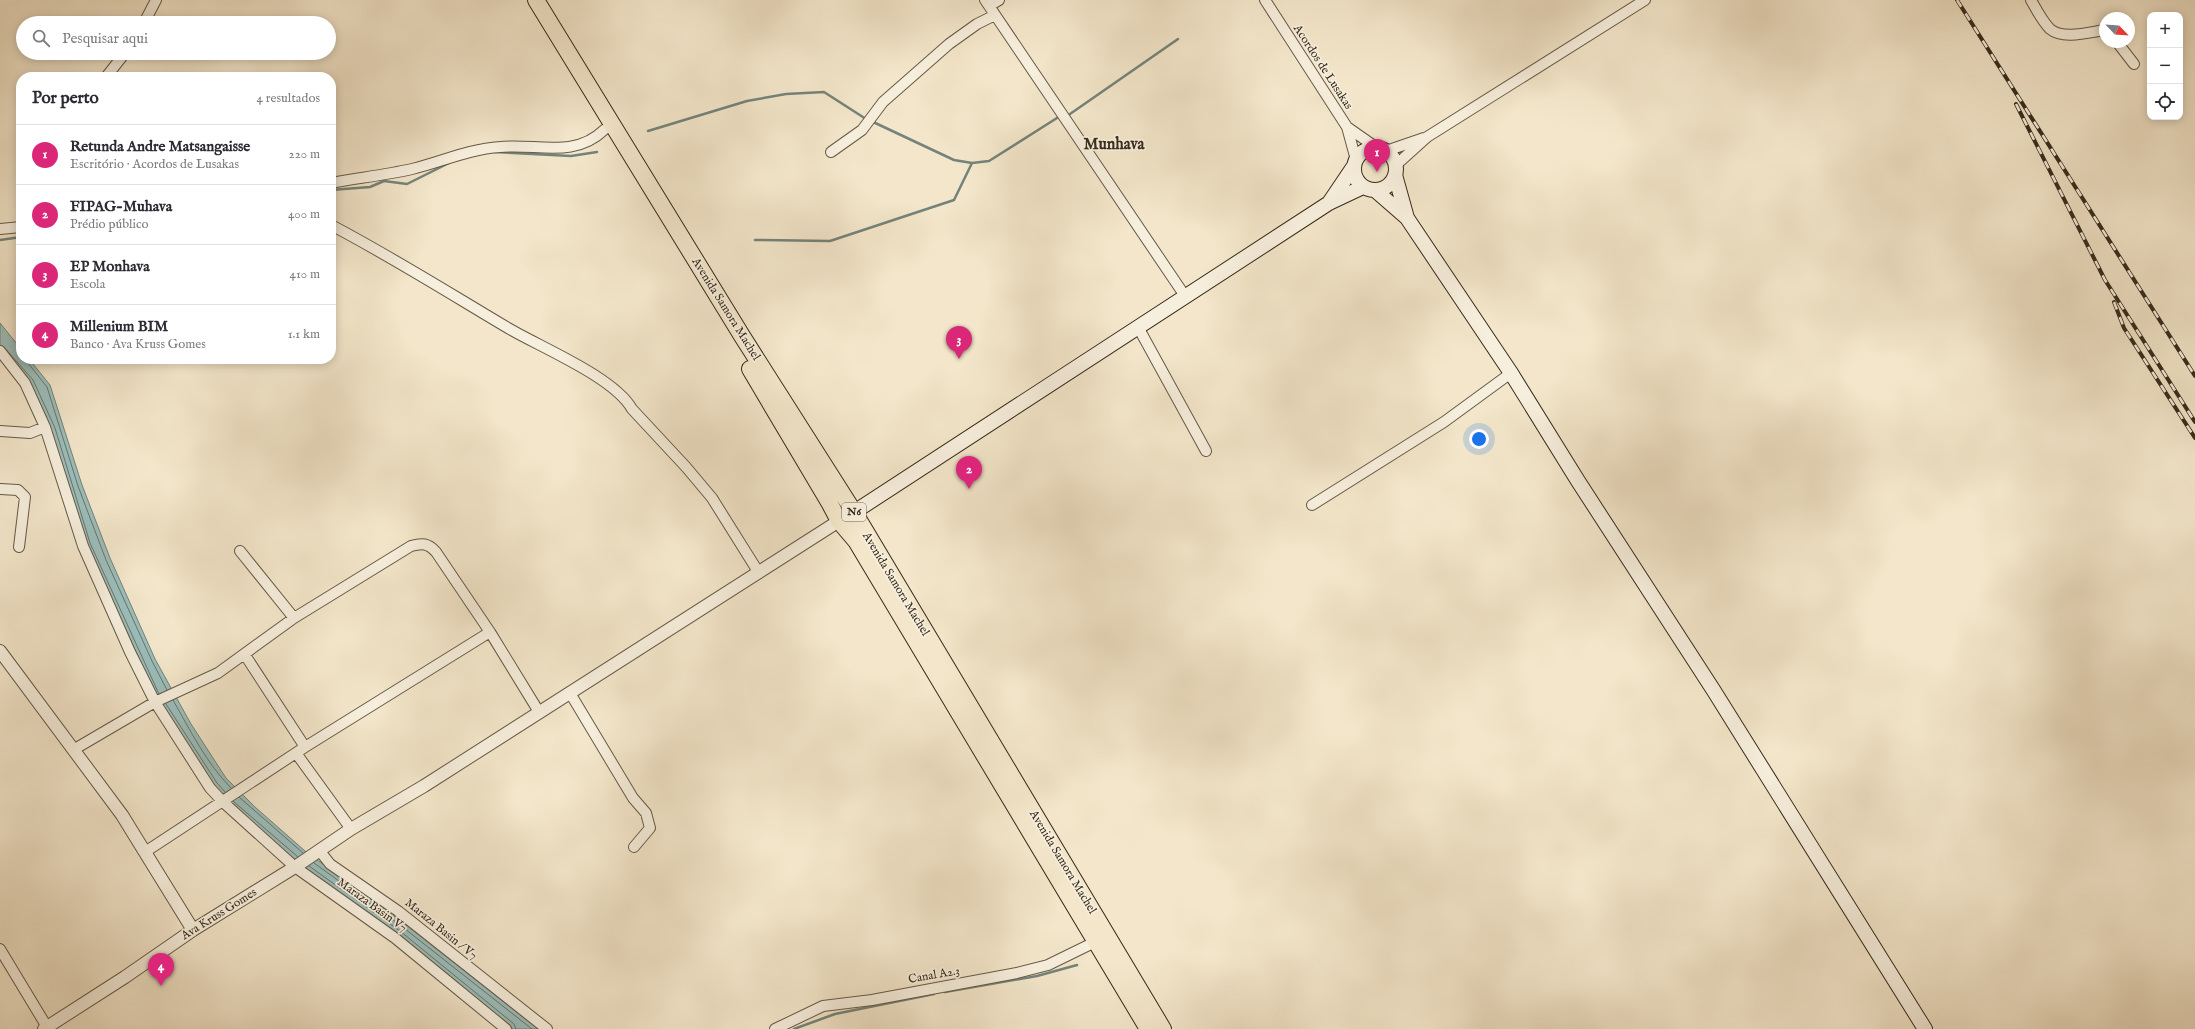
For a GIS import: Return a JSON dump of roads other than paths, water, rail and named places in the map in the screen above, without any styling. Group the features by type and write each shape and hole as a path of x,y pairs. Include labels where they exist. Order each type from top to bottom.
{"highway":[{"name":"Avenida Samora Machel","path":"525,0 787,430 839,521 856,541 1148,1029"},
{"name":"Avenida Samora Machel","path":"536,0 726,309 854,512 1163,1029"}],"main road":[{"path":"1329,203 1355,163 1365,151 1381,149 1392,157 1407,218"},
{"path":"1355,163 1357,180 1407,218 1511,373 1578,481 1714,691 1925,1029"},
{"path":"839,521 1329,203 1370,189 1388,186 1396,170"}],"street":[{"path":"148,16 156,0"},
{"path":"831,152 862,130 883,102 949,44 977,24 990,7 999,0"},
{"name":"Acordos de Lusakas","path":"1265,0 1347,128"},
{"path":"1396,170 1427,136 1645,0"},
{"path":"2031,0 2050,29 2058,33 2073,34 2099,31"},
{"path":"990,7 1185,296"},
{"path":"2122,48 2134,64"},
{"path":"110,72 119,60"},
{"path":"1347,128 1381,149 1427,136"},
{"path":"1347,128 1355,163"},
{"path":"336,182 412,169 470,151 501,146 556,149 594,140 604,130"},
{"path":"0,229 16,227"},
{"path":"336,228 381,251 509,329 610,386 627,400 632,409 686,467 712,498 758,573"},
{"path":"1138,327 1206,451"},
{"name":"Maraza Basin V7","path":"0,351 25,383 45,427 83,546 130,652 155,702 210,788 223,802 295,867 395,938 506,1029"},
{"path":"1312,505 1444,422 1511,373"},
{"path":"0,431 30,433 45,427"},
{"path":"0,489 18,490 25,497 19,547"},
{"name":"Ava Kruss Gomes","path":"46,1028 126,977 193,930 295,867 351,829 424,786 839,521"},
{"path":"73,750 155,702 218,673 245,655 294,618 411,546 420,543 430,545 436,552 490,632 539,712"},
{"path":"240,551 294,618"},
{"path":"145,852 305,747 490,632"},
{"path":"0,650 73,750 89,768 122,815 193,930"},
{"path":"245,655 305,747"},
{"path":"570,693 633,798 646,813 650,828 634,847"},
{"path":"296,753 351,829"},
{"name":"Maraza Basin / V7","path":"319,850 330,864 398,911 547,1029"},
{"name":"Canal A2.3","path":"775,1029 823,1006 872,1000 1017,973 1048,965 1095,942"},
{"path":"0,949 46,1028"}],"water":[{"path":"0,323 16,343 16,364 33,364 50,385 82,485 110,558 155,659 191,724 226,778 255,807 305,851 402,922 538,1029 513,1029 397,934 308,871 232,806 214,785 156,696 87,544 51,430 30,382 0,348"}],"waterway":[{"path":"1070,114 1178,39"},
{"path":"648,131 747,101 786,94 824,92 866,119"},
{"path":"871,121 954,160 972,163 989,161 1057,118"},
{"path":"494,152 571,156 597,152"},
{"path":"336,190 370,187 384,181 407,184 449,163"},
{"path":"755,240 830,241 954,200 972,163"},
{"path":"0,240 16,238"},
{"path":"945,992 1037,976 1077,965"},
{"path":"794,1029 835,1014 934,994"}],"railway":[{"path":"1957,0 2195,376"},
{"path":"2016,104 2105,280 2195,422"},
{"path":"2114,302 2124,328 2195,438"}],"place":[{"name":"Retunda Andre Matsangaisse","path":"1377,172"},
{"name":"EP Monhava","path":"959,359"},
{"name":"FIPAG-Muhava","path":"969,489"},
{"name":"Millenium BIM","path":"161,986"}],"district":[{"name":"Munhava","path":"1114,145"}]}
